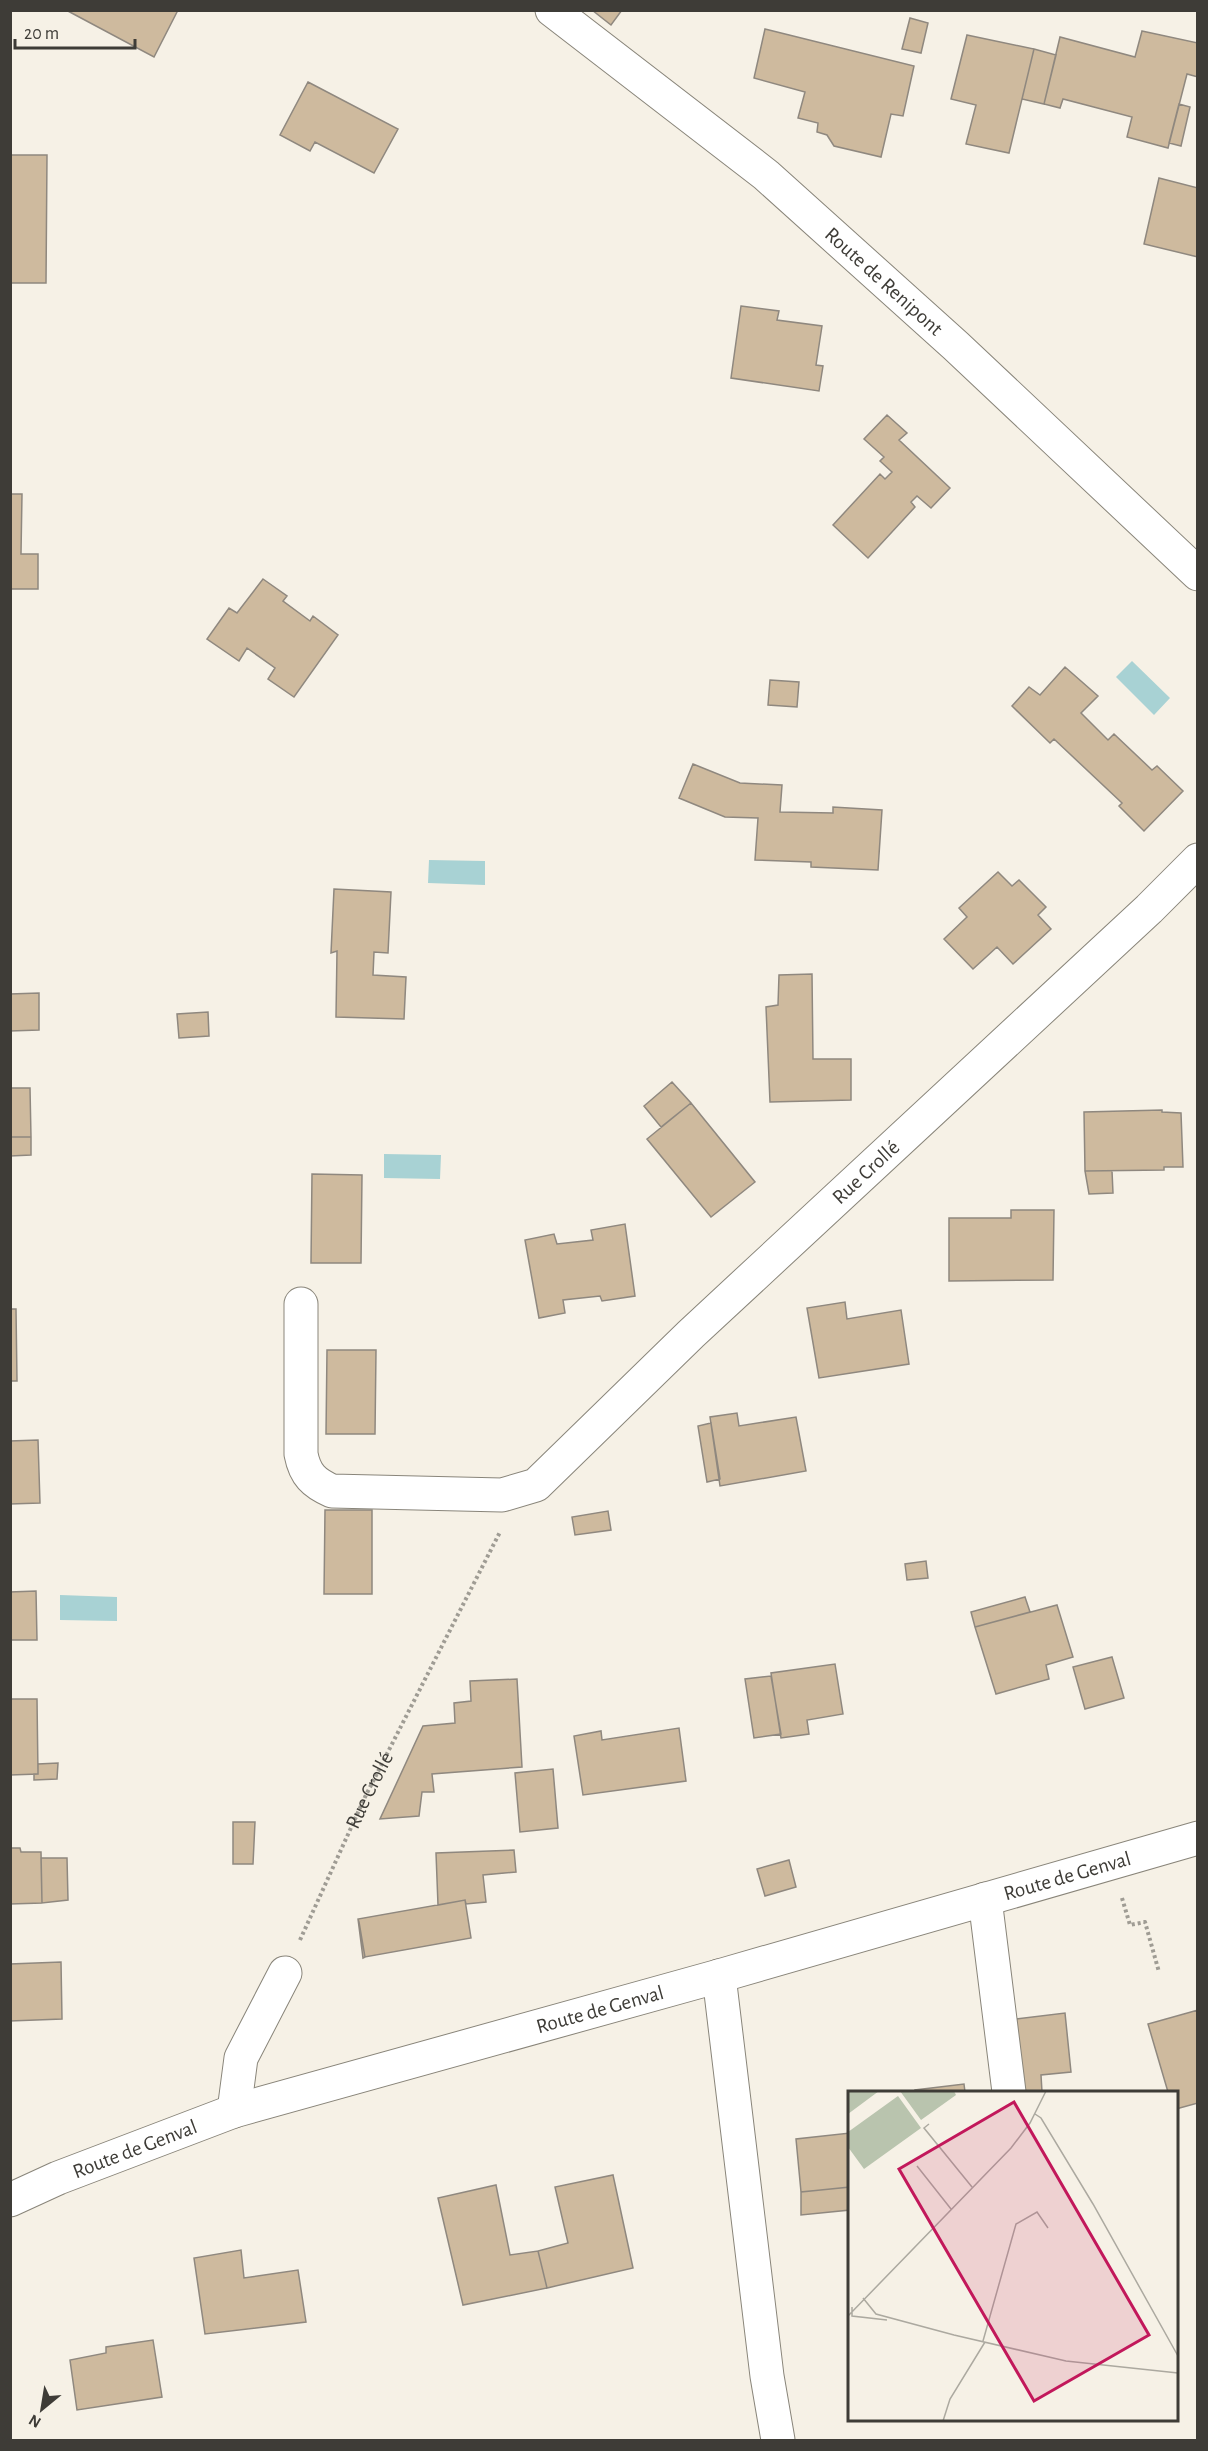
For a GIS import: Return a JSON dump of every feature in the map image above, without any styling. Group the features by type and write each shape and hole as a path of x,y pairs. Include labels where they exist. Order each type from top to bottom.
{"street":[{"name":"Route de Renipont","path":"552,10 766,175 956,346 1197,574"},
{"name":"Rue Crollé","path":"301,1304 301,1454 303,1469 315,1484 332,1491 502,1495 536,1485 691,1334 1149,909 1197,860"},
{"name":"Route de Genval","path":"10,2200 58,2178 234,2111 718,1976 1197,1838"},
{"path":"985,1899 1009,2091"},
{"path":"234,2111 242,2058 285,1973"},
{"path":"718,1976 767,2376 778,2440"}],"path":[{"name":"Rue Crollé","path":"285,1973 365,1797 507,1518 536,1485"},
{"path":"1112,1862 1131,1925 1145,1922 1159,1972"}],"water":[{"path":"1132,661 1170,698 1154,715 1116,677"},
{"path":"429,860 485,861 485,885 428,883"},
{"path":"384,1154 441,1155 440,1179 384,1178"},
{"path":"60,1595 117,1597 117,1621 60,1620"}],"building":[{"path":"66,10 178,10 154,57"},
{"path":"592,10 622,10 611,25"},
{"path":"910,18 928,23 921,53 902,49"},
{"path":"765,29 914,66 903,116 891,114 881,157 834,146 827,135 817,132 818,123 798,118 805,92 754,78"},
{"path":"1142,31 1198,43 1198,77 1187,74 1168,148 1127,137 1132,117 1063,99 1060,108 1044,104 1060,37 1135,57"},
{"path":"967,35 1034,49 1009,153 966,144 976,105 951,99"},
{"path":"1034,49 1056,55 1044,104 1022,99"},
{"path":"308,82 398,129 374,173 315,142 310,151 280,135"},
{"path":"1179,104 1190,107 1181,146 1169,143"},
{"path":"10,155 47,155 46,283 10,283"},
{"path":"1159,178 1198,188 1198,257 1144,244"},
{"path":"741,306 779,311 777,320 822,326 816,365 823,366 819,391 731,378"},
{"path":"887,415 907,433 899,440 950,488 931,508 917,496 911,502 915,507 868,558 833,525 880,474 885,479 892,472 880,461 884,457 864,439"},
{"path":"10,494 22,494 21,554 38,554 38,589 10,589"},
{"path":"263,579 287,596 283,601 310,621 313,616 338,635 294,697 268,679 275,668 247,648 239,661 207,639 229,608 237,613"},
{"path":"1065,667 1098,696 1081,713 1108,740 1114,734 1152,770 1157,766 1183,791 1144,831 1119,806 1122,803 1054,739 1050,743 1012,706 1029,687 1040,695"},
{"path":"770,680 799,682 797,707 768,705"},
{"path":"693,764 740,783 782,785 780,812 833,813 833,807 882,810 878,870 811,867 811,862 755,860 758,818 725,817 679,798"},
{"path":"998,872 1012,886 1019,880 1046,907 1038,915 1051,929 1013,964 997,947 973,969 944,939 967,917 959,908"},
{"path":"334,889 391,892 388,953 374,952 373,975 406,977 404,1019 336,1017 337,951 331,953"},
{"path":"812,974 813,1059 851,1059 851,1100 770,1102 766,1007 778,1005 779,975"},
{"path":"39,993 39,1030 10,1031 10,994"},
{"path":"208,1012 209,1036 179,1038 177,1014"},
{"path":"672,1082 691,1103 661,1127 644,1106"},
{"path":"10,1088 30,1088 31,1137 10,1137"},
{"path":"691,1103 755,1182 711,1217 647,1139"},
{"path":"1162,1110 1162,1112 1181,1113 1183,1167 1164,1167 1164,1170 1085,1171 1084,1112"},
{"path":"10,1137 31,1137 31,1155 10,1156"},
{"path":"1085,1171 1112,1171 1113,1193 1089,1194"},
{"path":"312,1174 362,1175 361,1263 311,1263"},
{"path":"1011,1210 1054,1210 1053,1280 949,1281 949,1218 1011,1218"},
{"path":"625,1224 635,1296 602,1301 600,1296 563,1300 565,1313 539,1318 525,1240 554,1234 557,1244 593,1240 591,1230"},
{"path":"845,1302 847,1319 901,1310 909,1364 819,1378 807,1308"},
{"path":"10,1309 16,1309 17,1381 10,1381"},
{"path":"327,1350 376,1350 375,1434 326,1434"},
{"path":"737,1413 739,1426 796,1417 806,1471 720,1486 710,1417"},
{"path":"711,1423 720,1479 707,1482 698,1426"},
{"path":"38,1440 40,1503 10,1504 10,1441"},
{"path":"325,1510 372,1510 372,1594 324,1594"},
{"path":"608,1511 611,1530 575,1535 572,1517"},
{"path":"926,1561 928,1578 907,1580 905,1564"},
{"path":"36,1591 37,1640 10,1640 10,1592"},
{"path":"1025,1597 1030,1612 975,1627 971,1612"},
{"path":"1057,1605 1073,1657 1046,1665 1049,1679 996,1694 975,1627"},
{"path":"1112,1657 1124,1698 1085,1709 1073,1667"},
{"path":"835,1664 843,1714 807,1720 809,1734 781,1738 771,1673"},
{"path":"771,1676 781,1734 754,1738 745,1679"},
{"path":"517,1679 522,1767 432,1774 434,1792 422,1792 419,1816 380,1819 423,1726 455,1723 454,1703 471,1701 470,1681"},
{"path":"10,1699 37,1699 38,1774 10,1775"},
{"path":"679,1728 686,1781 583,1795 574,1736 601,1731 602,1740"},
{"path":"58,1763 57,1779 34,1780 34,1774 38,1774 38,1764"},
{"path":"553,1769 558,1828 520,1832 515,1773"},
{"path":"233,1822 255,1822 253,1864 233,1864"},
{"path":"10,1848 20,1848 21,1852 41,1852 42,1903 10,1904"},
{"path":"514,1850 516,1872 483,1875 486,1902 466,1904 465,1900 438,1905 436,1853"},
{"path":"41,1858 67,1858 68,1900 42,1903"},
{"path":"789,1860 796,1887 765,1896 757,1869"},
{"path":"465,1900 471,1938 365,1957 358,1919"},
{"path":"358,1919 365,1957 363,1958"},
{"path":"61,1962 62,2019 10,2021 10,1964"},
{"path":"1198,2010 1198,2103 1178,2108 1178,2091 1168,2091 1148,2024"},
{"path":"1065,2013 1071,2072 1041,2075 1042,2091 1015,2091 1007,2020"},
{"path":"964,2084 965,2091 915,2091"},
{"path":"848,2133 848,2187 801,2192 796,2139"},
{"path":"613,2175 633,2268 547,2288 538,2251 568,2243 555,2187"},
{"path":"496,2185 510,2255 538,2251 547,2288 463,2305 438,2198"},
{"path":"848,2187 848,2210 801,2215 801,2192"},
{"path":"241,2250 244,2278 298,2270 306,2322 205,2334 194,2258"},
{"path":"153,2340 162,2397 77,2410 70,2360 106,2353 106,2347"}]}
